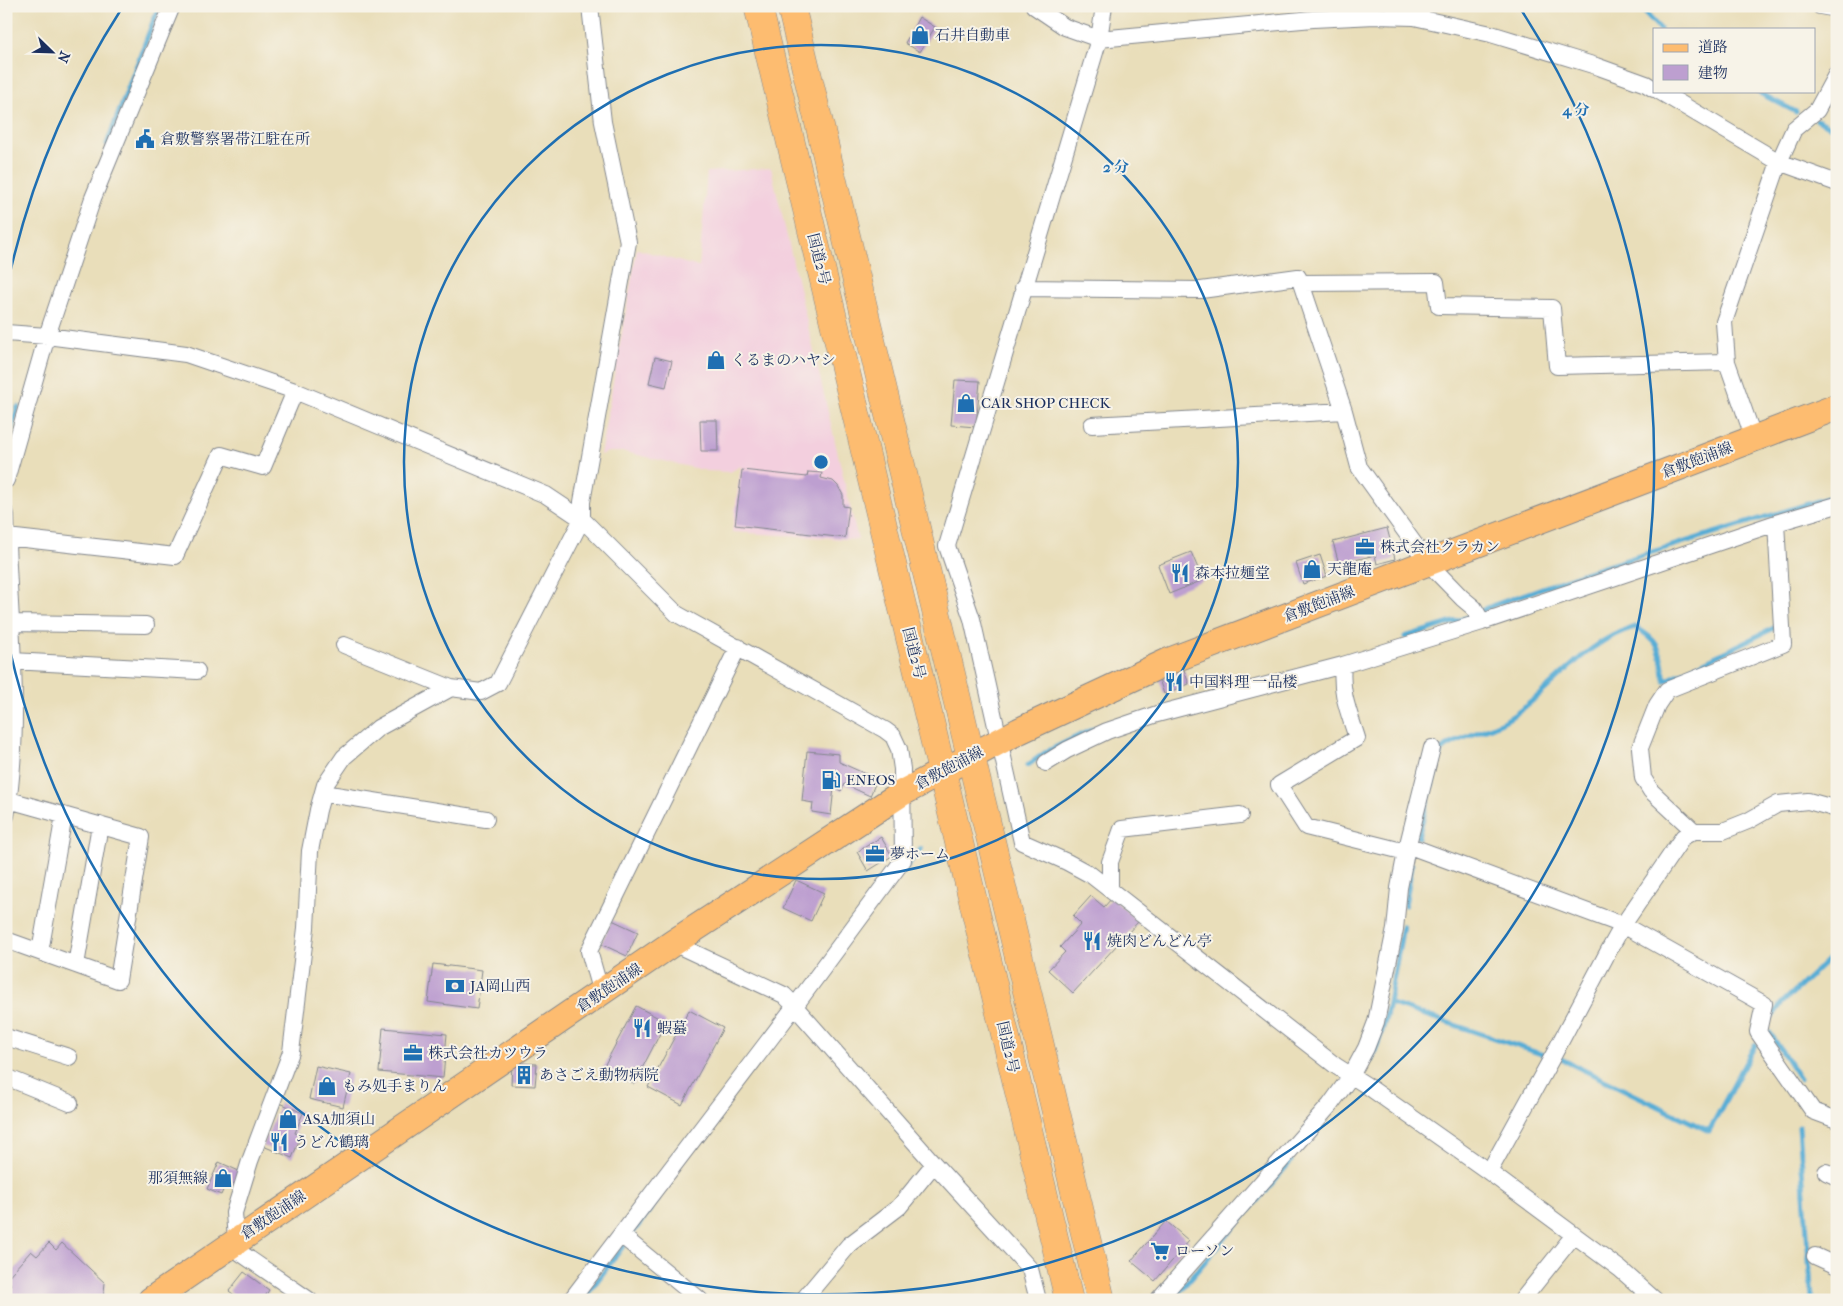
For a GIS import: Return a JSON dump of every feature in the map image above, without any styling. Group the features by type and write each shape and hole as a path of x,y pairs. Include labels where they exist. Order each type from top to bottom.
{"highway":[{"name":"国道2号","path":"758,6 1069,1300"},
{"path":"791,6 1101,1300"}],"main road":[{"name":"倉敷飽浦線","path":"151,1300 232,1242 673,943 902,794 1026,727 1169,661 1837,407"}],"street":[{"path":"6,480 47,336 93,198 172,6"},
{"path":"344,645 451,688 481,692 498,683 582,519 582,502 628,242 602,122 590,6"},
{"path":"1034,6 1065,27 1099,39 1313,19 1375,16 1414,17 1491,34 1596,66 1646,84 1653,88"},
{"path":"1104,6 1099,39 947,546 972,620 1022,842 1091,875 1351,1076 1489,1172 1620,1269 1655,1300"},
{"path":"1820,6 1837,9"},
{"path":"1754,439 1727,362 1724,322 1779,162 1794,129 1817,110 1837,73"},
{"path":"1661,92 1779,162 1837,183"},
{"path":"1023,288 1201,290 1298,277 1344,411 1359,467 1428,563 1479,616"},
{"path":"1301,284 1436,282 1439,306 1552,308 1557,366 1727,362"},
{"path":"6,333 47,336 186,354 295,392 546,495 582,519 677,614 893,736 899,749 902,769 903,860 798,1011 625,1239 571,1300"},
{"path":"7,537 175,556 221,455 263,466 295,392"},
{"path":"1092,425 1344,411"},
{"path":"1046,763 1067,750 1107,731 1148,717 1343,665 1479,616 1837,505"},
{"path":"6,514 15,719 8,808 64,815 141,837 118,980 6,940"},
{"path":"1694,832 1651,791 1643,778 1640,748 1658,705 1667,690 1782,644 1776,523"},
{"path":"10,623 146,625"},
{"path":"601,993 588,951 738,647"},
{"path":"12,661 197,671"},
{"path":"1343,665 1342,693 1357,738 1279,785 1306,827 1406,849 1623,925 1764,1004 1758,1032 1813,1110 1837,1120"},
{"path":"310,1300 232,1242 234,1213 250,1160 291,1052 306,928 310,851 318,810 325,785 344,757 378,728 451,688"},
{"path":"1164,1298 1330,1105 1351,1076 1366,1048 1376,1022 1395,929 1399,888 1406,849 1432,748"},
{"path":"323,793 486,819"},
{"path":"1489,1172 1623,925 1683,836 1694,832 1723,831 1748,821 1778,804 1808,802 1837,809"},
{"path":"40,952 64,815"},
{"path":"1110,889 1110,862 1122,829 1240,815"},
{"path":"76,965 100,826"},
{"path":"673,943 784,995 1030,1269 1038,1300"},
{"path":"6,1037 69,1057"},
{"path":"6,1076 70,1103"},
{"path":"803,1300 849,1245 899,1207 934,1164"},
{"path":"1522,1300 1574,1235"},
{"path":"625,1239 700,1300"},
{"path":"1815,1256 1837,1266"}],"shaded area":[{"name":"くるまのハヤシ","path":"771,168 858,540 732,532 741,466 730,472 707,471 625,452 608,452 600,455 637,249 699,267 707,172"}],"building":[{"path":"919,17 935,27 920,52 905,43"},
{"path":"655,357 672,361 666,387 649,383"},
{"path":"955,380 980,381 976,427 951,425"},
{"path":"700,420 717,420 718,451 701,451"},
{"path":"742,470 807,477 808,472 822,473 821,478 833,481 838,486 843,495 843,506 849,507 845,538 735,525"},
{"path":"1387,528 1395,559 1377,564 1375,555 1339,564 1333,542"},
{"path":"1191,552 1203,580 1169,594 1158,565"},
{"path":"1320,555 1327,576 1303,584 1296,563"},
{"path":"1184,670 1189,684 1164,694 1159,679"},
{"path":"807,751 839,754 839,762 877,779 870,796 844,784 841,791 834,787 831,815 812,812 813,803 802,801"},
{"path":"881,837 892,856 868,871 857,852"},
{"path":"796,880 824,893 811,921 783,908"},
{"path":"1091,896 1104,907 1112,898 1138,922 1073,993 1048,970 1065,952 1060,947 1081,924 1073,916"},
{"path":"612,920 638,932 627,956 601,944"},
{"path":"433,964 482,970 477,1009 428,1002"},
{"path":"636,1006 666,1022 634,1084 603,1068"},
{"path":"689,1010 723,1028 682,1105 648,1087"},
{"path":"383,1028 447,1034 443,1078 379,1072"},
{"name":"あさごえ動物病院","path":"512,1063 537,1064 535,1086 511,1085"},
{"path":"316,1066 351,1074 343,1107 309,1099"},
{"path":"280,1103 303,1113 295,1133 301,1136 292,1158 263,1146"},
{"path":"219,1162 241,1172 235,1184 227,1181 221,1195 207,1189"},
{"name":"ローソン","path":"1166,1221 1189,1241 1155,1281 1131,1261"},
{"path":"49,1243 56,1250 62,1243 105,1283 103,1300 6,1300 6,1290 11,1284 6,1279 31,1251 37,1256"},
{"path":"244,1272 269,1290 263,1300 241,1300 229,1291"}],"waterway":[{"path":"107,144 159,6"},
{"path":"1639,6 1659,28"},
{"path":"1758,92 1796,112"},
{"path":"1817,120 1837,130"},
{"path":"6,447 18,407"},
{"path":"1405,637 1466,618 1494,605 1584,573 1837,495"},
{"path":"1418,837 1441,750 1514,715 1529,704 1571,665 1601,642 1617,633 1635,627 1651,638 1659,649 1665,681 1778,626"},
{"path":"1028,765 1046,752 1093,729"},
{"path":"907,866 921,849"},
{"path":"1405,905 1412,865"},
{"path":"1403,926 1389,1003 1544,1055"},
{"path":"1772,1017 1781,1004 1837,951"},
{"path":"1371,1060 1382,1032 1389,1003"},
{"path":"1770,1033 1800,1079"},
{"path":"1559,1058 1709,1131 1755,1045"},
{"path":"1799,1127 1812,1300"},
{"path":"1172,1300 1291,1161"},
{"path":"583,1300 658,1199"}],"place":[{"name":"石井自動車","path":"920,35"},
{"name":"倉敷警察署帯江駐在所","path":"145,139"},
{"name":"くるまのハヤシ","path":"716,360"},
{"name":"CAR SHOP CHECK","path":"966,403"},
{"name":"株式会社クラカン","path":"1365,547"},
{"name":"天龍庵","path":"1312,569"},
{"name":"森本拉麺堂","path":"1180,573"},
{"name":"中国料理 一品楼","path":"1174,682"},
{"name":"ENEOS","path":"831,780"},
{"name":"夢ホーム","path":"875,854"},
{"name":"焼肉どんどん亭","path":"1092,941"},
{"name":"JA岡山西","path":"455,986"},
{"name":"蝦蟇","path":"642,1028"},
{"name":"株式会社カツウラ","path":"413,1053"},
{"name":"あさごえ動物病院","path":"524,1075"},
{"name":"もみ処手まりん","path":"327,1086"},
{"name":"ASA加須山","path":"288,1119"},
{"name":"うどん鶴璃","path":"279,1142"},
{"name":"那須無線","path":"223,1178"},
{"name":"ローソン","path":"1160,1251"}]}
